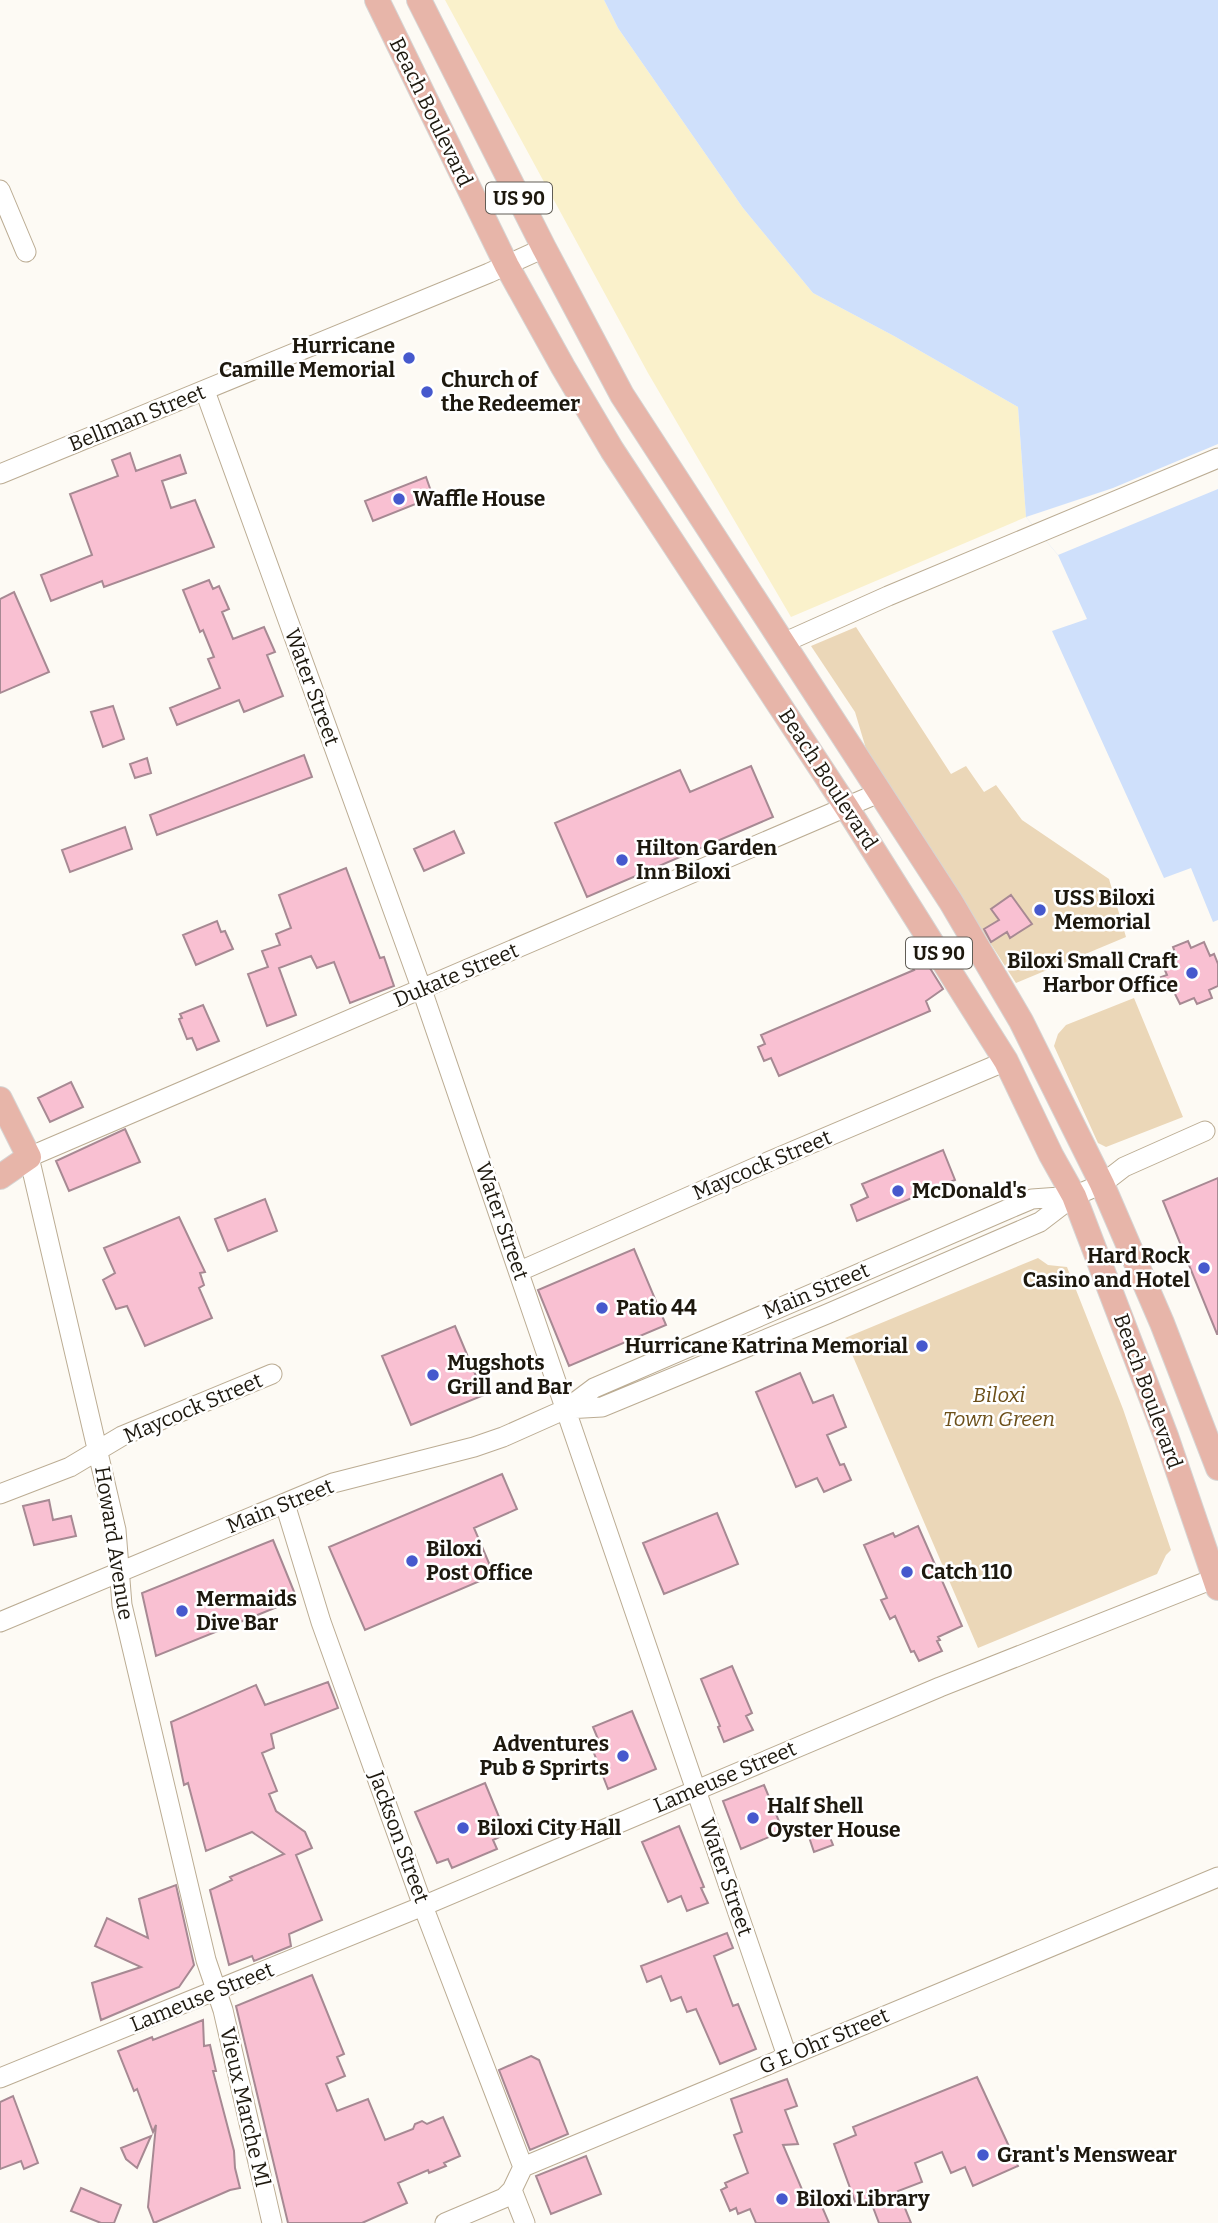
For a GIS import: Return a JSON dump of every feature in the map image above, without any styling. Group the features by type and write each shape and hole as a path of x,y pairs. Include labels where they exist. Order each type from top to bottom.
{"main road":[{"name":"Beach Boulevard","path":"377,0 507,266 612,450 847,808 1006,1061 1074,1196 1166,1436 1217,1581"},
{"name":"Beach Boulevard","path":"419,0 544,248 622,395 881,792 987,960 1021,1021 1102,1184 1162,1323 1218,1468"},
{"name":"Howard Avenue","path":"0,1100 29,1157"},
{"path":"0,1165 29,1157"},
{"path":"0,1177 29,1157"}],"street":[{"path":"0,190 26,252"},
{"name":"Bellman Street","path":"0,474 507,266 544,248"},
{"name":"Water Street","path":"205,391 422,990 787,2056"},
{"path":"783,643 888,596 1218,458"},
{"name":"Dukate Street","path":"29,1157 881,792"},
{"name":"Maycock Street","path":"520,1271 1006,1061"},
{"name":"Main Street","path":"0,1622 332,1483 474,1447 566,1409 594,1388 1032,1199 1074,1196 1102,1184 1124,1167 1205,1131"},
{"name":"Howard Avenue","path":"29,1157 116,1530 122,1605 206,1960 217,1992"},
{"name":"Maycock Street","path":"0,1494 70,1467 122,1436 272,1374"},
{"name":"Jackson Street","path":"285,1504 321,1622 423,1906 523,2167"},
{"name":"Lameuse Street","path":"0,2078 217,1992 1024,1653 1217,1581"},
{"name":"G E Ohr Street","path":"523,2167 1218,1877"},
{"name":"Vieux Marche Ml","path":"217,1992 272,2223"},
{"path":"445,2223 496,2203 512,2190 523,2167"},
{"path":"512,2190 525,2223"}],"green space":[{"path":"856,627 951,774 966,766 984,792 996,785 1022,820 1109,879 1126,937 1016,983 867,752 855,712 811,646"},
{"path":"1134,998 1183,1117 1106,1147 1098,1143 1054,1046 1058,1034 1066,1025"},
{"name":"Biloxi Town Green","path":"1038,1258 1048,1265 1067,1267 1123,1409 1171,1550 1157,1574 978,1648 845,1338"}],"sand":[{"path":"445,0 604,0 618,28 743,208 813,293 1018,407 1026,517 791,617 648,373"}],"water":[{"path":"604,0 1218,0 1218,920 1213,922 1191,868 1164,878 1052,631 1087,619 1058,555 1026,517 1018,407 813,293 743,208 618,28"}],"pier":[{"path":"1218,444 1218,489 1058,555 1026,517 1113,488"}],"building":[{"path":"130,453 136,471 180,455 186,473 162,481 171,508 195,500 214,547 104,587 102,581 51,601 41,575 92,555 70,494 118,476 112,460"},
{"name":"Waffle House","path":"426,477 433,497 373,521 365,501"},
{"path":"209,580 213,589 219,586 229,609 222,612 233,639 264,627 275,652 267,655 283,696 244,712 239,700 177,725 170,708 220,688 208,659 214,657 203,630 200,632 183,590"},
{"path":"14,592 49,672 0,693 0,599"},
{"path":"113,706 124,739 103,747 91,712"},
{"path":"304,755 312,777 157,835 150,815"},
{"path":"147,758 151,773 135,778 130,764"},
{"name":"Hilton Garden Inn Biloxi","path":"751,766 773,817 587,897 555,823 680,770 690,792"},
{"path":"125,827 132,849 70,872 62,850"},
{"path":"454,831 464,853 424,871 414,849"},
{"path":"346,868 380,958 384,957 394,986 350,1003 334,962 317,968 311,956 279,968 296,1015 267,1026 248,974 268,967 262,951 280,945 276,934 291,928 279,895"},
{"path":"1011,895 1032,924 1010,938 1007,932 991,942 984,929 999,920 991,909"},
{"path":"217,921 233,949 196,965 183,935"},
{"name":"Biloxi Small Craft Harbor Office","path":"1188,941 1191,948 1204,942 1210,956 1214,954 1218,964 1218,986 1209,990 1212,998 1197,1004 1194,998 1180,1004 1173,990 1167,992 1161,977 1167,975 1161,961 1176,955 1173,947"},
{"path":"959,945 966,957 960,960 953,948"},
{"path":"923,957 943,989 926,1001 930,1011 779,1076 771,1058 764,1061 758,1047 765,1044 761,1035 914,970 909,964"},
{"path":"203,1005 219,1041 197,1050 192,1038 187,1039 179,1019 182,1018 180,1014"},
{"path":"71,1082 83,1107 50,1122 38,1098"},
{"path":"125,1129 140,1162 69,1191 56,1161"},
{"name":"McDonald's","path":"943,1150 955,1180 857,1221 851,1205 868,1197 862,1184"},
{"name":"Hard Rock Casino and Hotel","path":"1218,1178 1218,1334 1217,1334 1163,1201"},
{"path":"265,1199 277,1231 228,1251 215,1219"},
{"path":"179,1217 205,1272 200,1273 204,1285 199,1288 212,1318 145,1346 127,1306 116,1309 103,1280 115,1273 104,1248"},
{"name":"Patio 44","path":"634,1249 666,1325 569,1366 538,1290"},
{"path":"455,1326 484,1395 411,1425 382,1356"},
{"path":"800,1373 813,1403 833,1395 846,1427 827,1435 840,1465 844,1464 851,1480 824,1492 817,1478 796,1487 756,1392"},
{"name":"Biloxi Post Office","path":"502,1474 517,1509 474,1528 494,1575 365,1630 329,1547"},
{"path":"49,1500 53,1520 71,1516 76,1536 34,1545 23,1506"},
{"path":"717,1513 738,1564 664,1594 643,1543"},
{"name":"Catch 110","path":"918,1526 962,1626 938,1637 942,1651 919,1661 914,1651 911,1652 895,1616 890,1619 881,1600 887,1598 864,1545 893,1533 895,1537"},
{"path":"273,1540 297,1599 156,1656 142,1593"},
{"path":"732,1666 752,1713 746,1716 753,1730 724,1742 701,1679"},
{"path":"328,1682 338,1708 271,1734 274,1748 262,1753 277,1791 269,1794 276,1811 305,1832 312,1848 296,1855 322,1920 289,1934 291,1946 254,1961 252,1956 229,1965 210,1890 232,1880 230,1877 284,1854 252,1832 206,1851 188,1783 184,1785 171,1722 256,1685 265,1705"},
{"name":"Adventures Pub & Sprirts","path":"632,1711 656,1769 608,1789 590,1743 598,1739 593,1727"},
{"name":"Biloxi City Hall","path":"485,1783 506,1834 493,1840 497,1849 452,1868 448,1859 437,1863 415,1812"},
{"name":"Half Shell Oyster House","path":"764,1785 783,1831 741,1849 723,1801"},
{"path":"679,1826 708,1903 687,1911 681,1896 668,1902 642,1842"},
{"path":"827,1830 833,1845 814,1852 809,1837"},
{"path":"176,1885 194,1965 179,1987 101,2020 92,1983 141,1967 95,1946 107,1918 148,1938 139,1899"},
{"path":"727,1933 733,1948 714,1956 733,2006 738,2004 756,2049 720,2064 696,2009 687,2012 681,1997 671,2001 661,1976 647,1982 641,1966"},
{"path":"312,1975 344,2054 337,2057 345,2076 326,2084 337,2111 368,2099 385,2140 413,2129 415,2124 422,2121 427,2124 443,2117 460,2156 444,2163 446,2166 429,2173 428,2170 398,2183 407,2203 362,2223 288,2223 236,2006"},
{"path":"203,2020 204,2046 210,2045 216,2071 213,2071 234,2151 240,2188 154,2223 148,2207 156,2125 153,2132 137,2089 134,2091 118,2051"},
{"path":"531,2056 539,2060 568,2134 530,2150 499,2070"},
{"path":"977,2077 1018,2166 973,2186 965,2167 951,2173 942,2152 915,2163 922,2182 898,2191 911,2223 879,2223 871,2202 857,2207 834,2144 856,2135 853,2127"},
{"path":"787,2079 797,2106 785,2110 798,2144 783,2145 806,2199 817,2195 829,2223 756,2223 750,2209 738,2214 736,2208 730,2211 721,2190 727,2187 725,2183 748,2173 734,2135 742,2132 731,2099"},
{"path":"13,2096 38,2163 24,2169 21,2161 0,2169 0,2102"},
{"path":"151,2136 137,2168 126,2159 121,2148"},
{"path":"586,2156 601,2194 551,2214 536,2176"},
{"path":"81,2188 121,2205 114,2223 101,2223 71,2211"}],"place":[{"name":"Hurricane Camille Memorial","path":"409,358"},
{"name":"Church of the Redeemer","path":"427,392"},
{"name":"Waffle House","path":"399,499"},
{"name":"Hilton Garden Inn Biloxi","path":"622,860"},
{"name":"USS Biloxi Memorial","path":"1040,910"},
{"name":"Biloxi Small Craft Harbor Office","path":"1192,973"},
{"name":"McDonald's","path":"898,1191"},
{"name":"Hard Rock Casino and Hotel","path":"1204,1268"},
{"name":"Patio 44","path":"602,1308"},
{"name":"Hurricane Katrina Memorial","path":"922,1346"},
{"name":"Mugshots Grill and Bar","path":"433,1375"},
{"name":"Biloxi Post Office","path":"412,1561"},
{"name":"Catch 110","path":"907,1572"},
{"name":"Mermaids Dive Bar","path":"182,1611"},
{"name":"Adventures Pub & Sprirts","path":"623,1756"},
{"name":"Half Shell Oyster House","path":"753,1818"},
{"name":"Biloxi City Hall","path":"463,1828"},
{"name":"Grant's Menswear","path":"983,2155"},
{"name":"Biloxi Library","path":"782,2199"}]}
